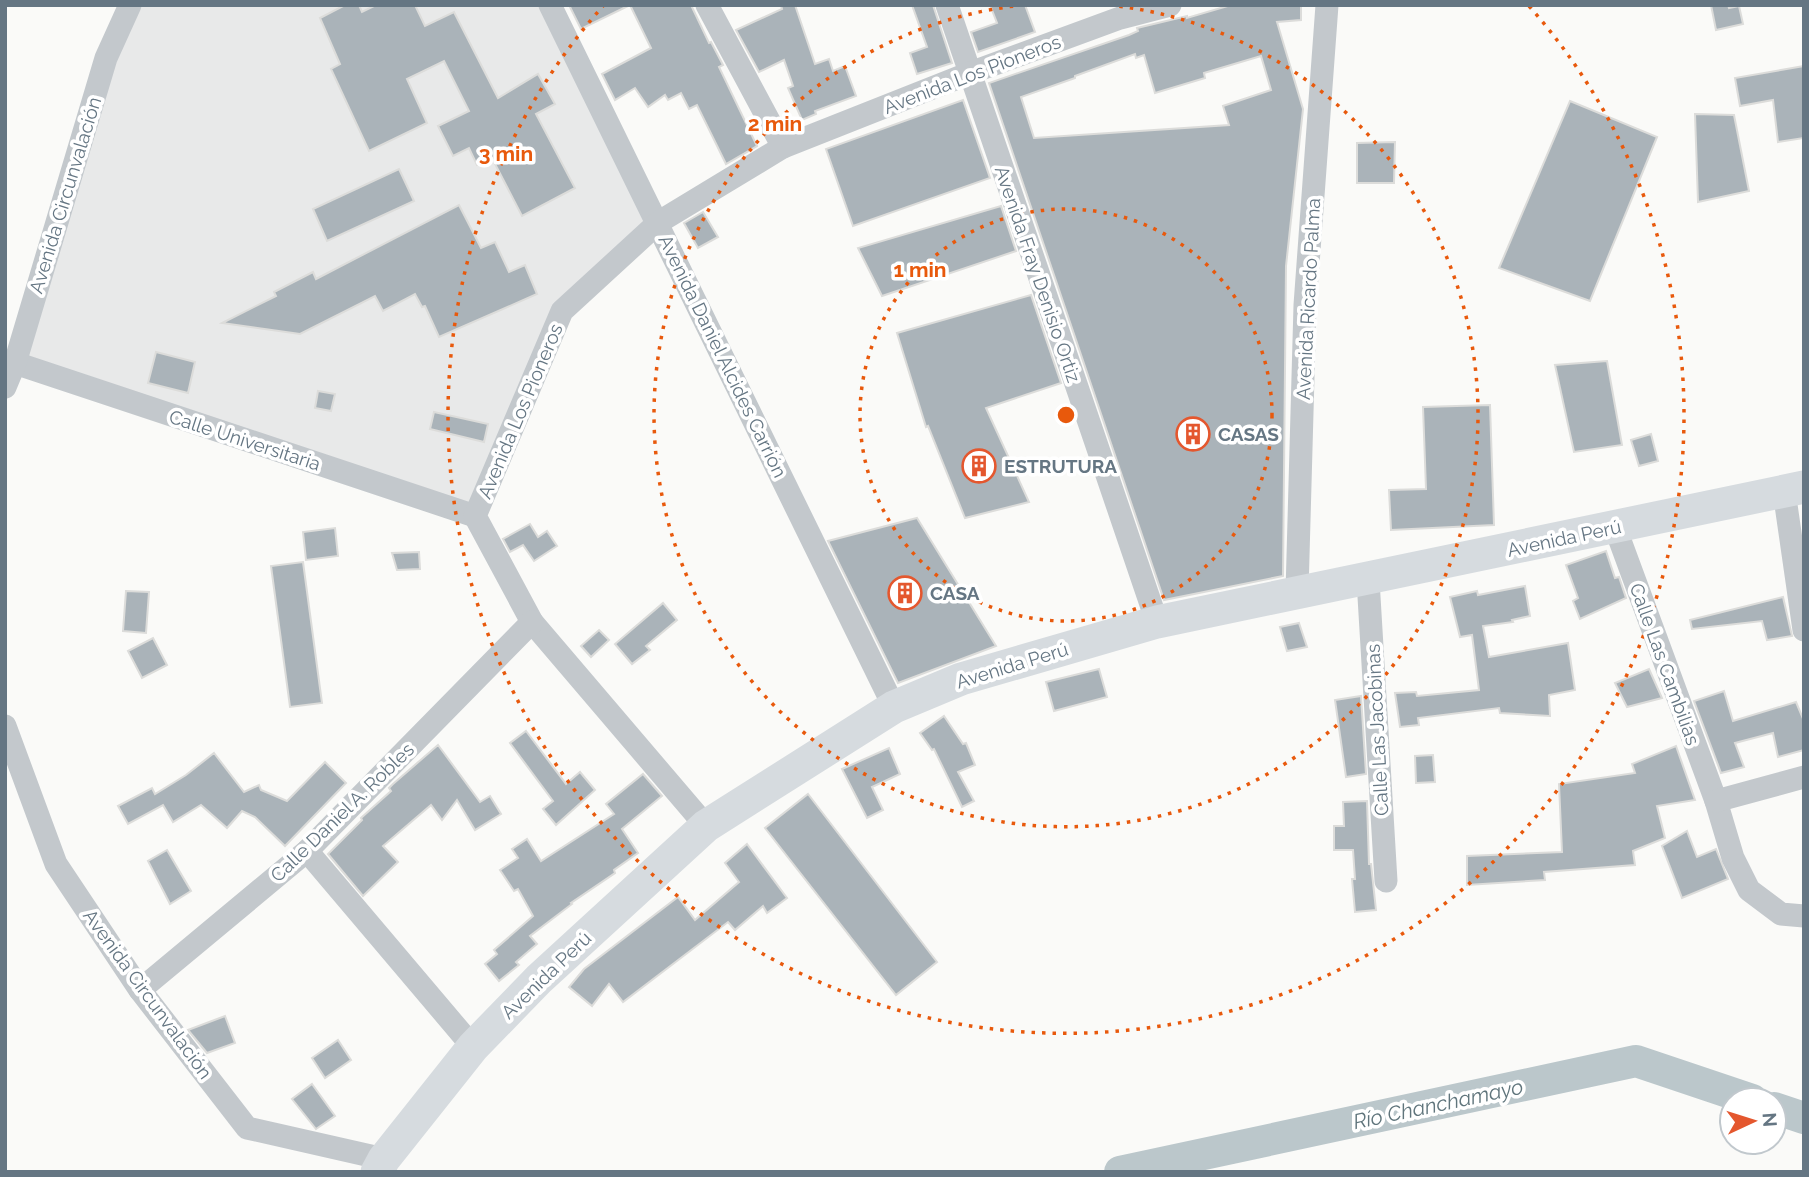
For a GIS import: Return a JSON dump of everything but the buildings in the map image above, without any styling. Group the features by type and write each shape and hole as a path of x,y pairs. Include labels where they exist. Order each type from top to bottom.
{"highway":[{"name":"Avenida Perú","path":"380,1165 473,1047 539,979 706,826 894,707 961,679 1157,622 1794,489"}],"street":[{"name":"Avenida Circunvalación","path":"5,387 15,363 106,58 130,5"},
{"name":"Avenida Daniel Alcides Carrión","path":"550,5 659,222 894,707"},
{"path":"707,5 783,147"},
{"name":"Avenida Fray Denisio Ortiz","path":"947,5 1157,622"},
{"name":"Avenida Los Pioneros","path":"706,826 532,622 475,516 562,311 659,222 783,147 1118,11 1170,5"},
{"name":"Avenida Ricardo Palma","path":"1297,592 1305,305 1327,5"},
{"name":"Calle Universitaria","path":"15,363 475,516"},
{"path":"1794,489 1804,630"},
{"name":"Calle Las Cambilias","path":"1615,527 1716,802 1733,858 1749,890 1781,914 1804,916"},
{"name":"Calle Las Jacobinas","path":"1368,580 1386,881"},
{"name":"Calle Daniel A. Robles","path":"140,990 307,851 532,622"},
{"name":"Avenida Circunvalación","path":"5,726 55,864 140,990 247,1128 380,1165"},
{"path":"1716,802 1804,777"},
{"path":"307,851 473,1047"}],"shaded area":[{"path":"130,5 550,5 659,222 562,311 475,516 15,363"}],"waterway":[{"name":"Río Chanchamayo","path":"1120,1172 1636,1061 1718,1089"},
{"name":"Río Chanchamayo","path":"1788,1113 1804,1118"}],"place":[{"name":"CASAS","path":"1193,434"},
{"name":"ESTRUTURA","path":"979,466"},
{"name":"CASA","path":"905,593"}]}
